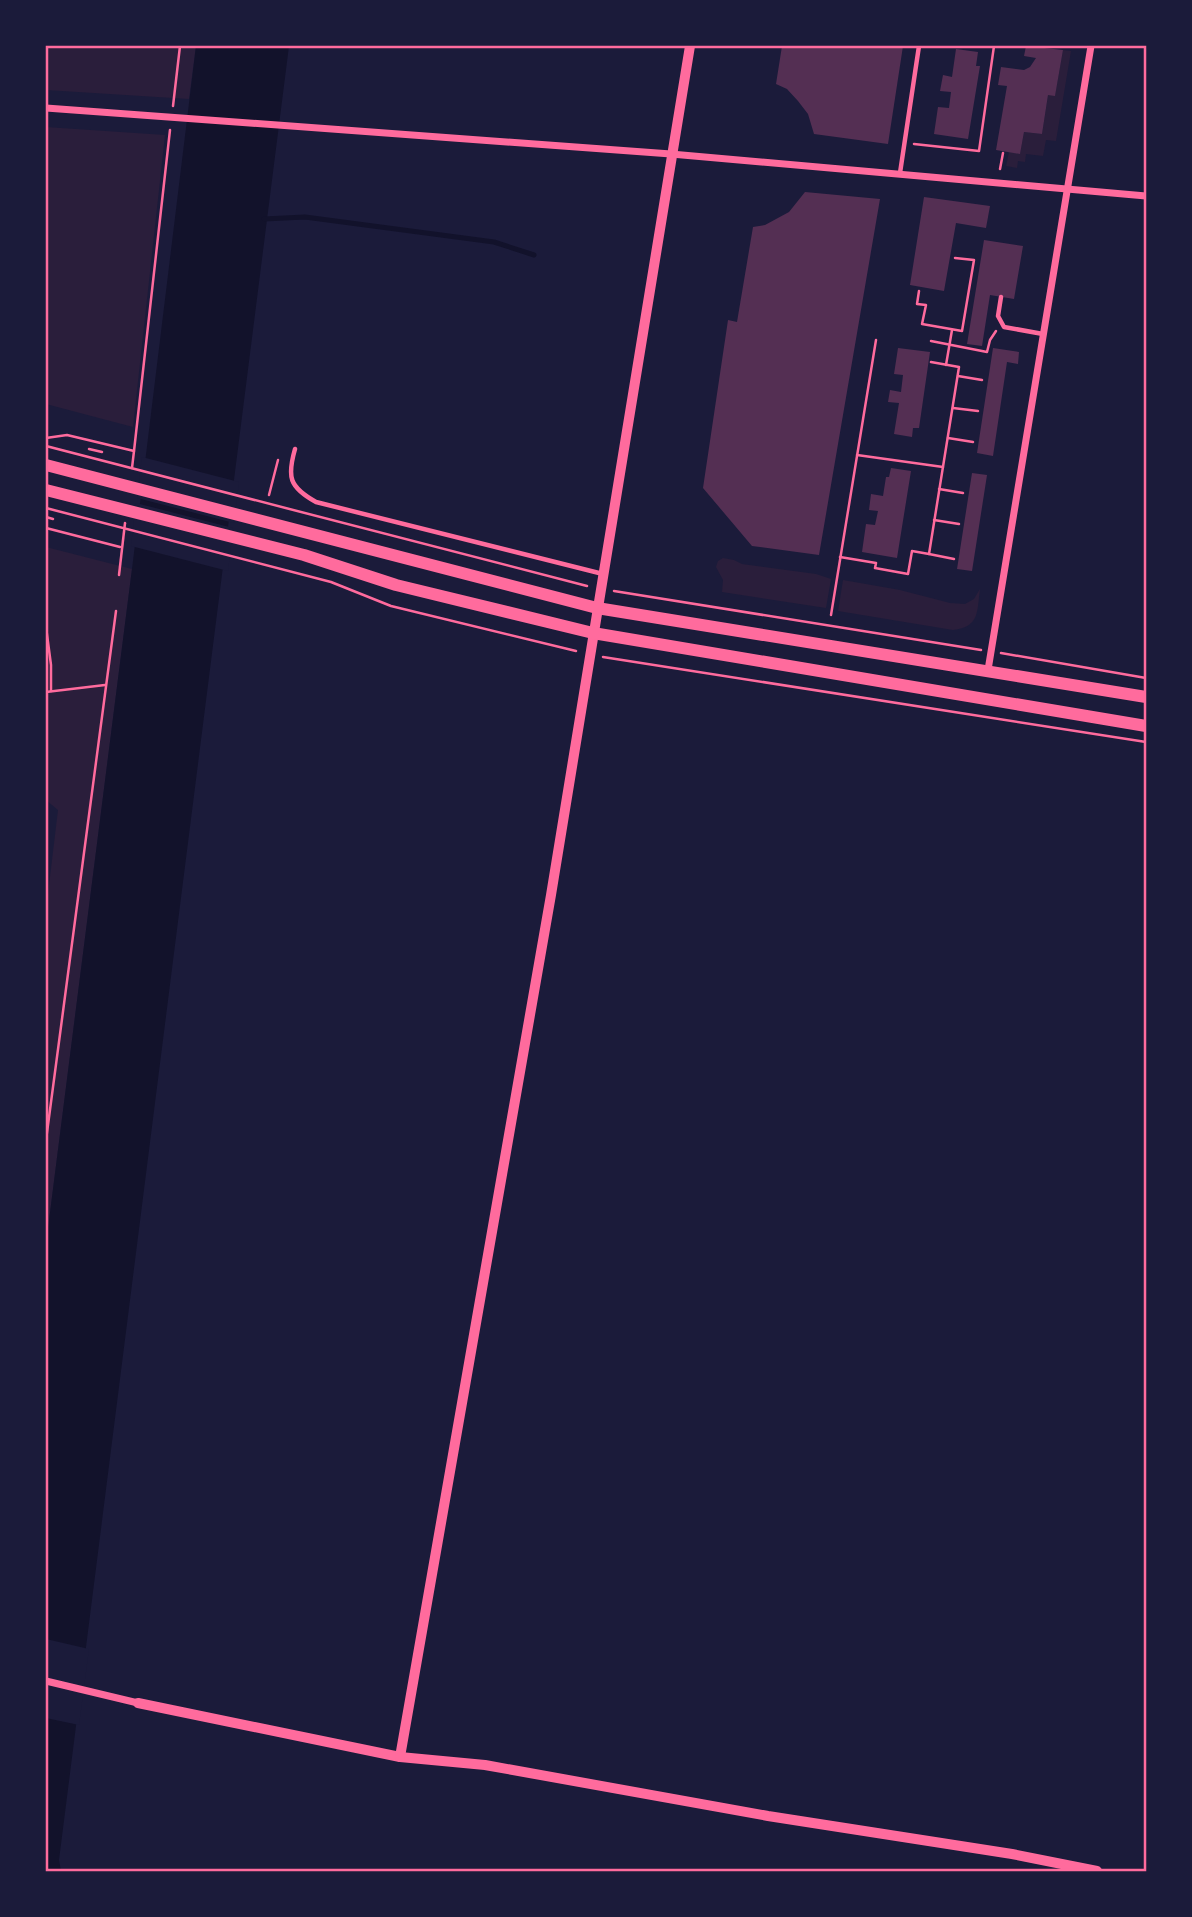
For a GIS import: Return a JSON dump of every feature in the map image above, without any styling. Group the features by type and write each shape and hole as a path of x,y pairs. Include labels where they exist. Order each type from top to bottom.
{"main road":[{"path":"46,466 597,608 1146,697"},
{"path":"52,491 303,555 396,585 593,633 1146,726"}],"street":[{"path":"400,1757 551,895 690,46"},
{"path":"988,670 1091,46"},
{"path":"46,108 671,154 1146,196"},
{"path":"46,1681 138,1703 400,1757 485,1765 782,1818 1012,1854 1097,1871"}],"lane":[{"path":"900,173 919,46"},
{"path":"1001,296 998,316 1004,327 1043,334"},
{"path":"295,449 289,470 292,483 305,496 316,502 603,575"}],"path":[{"path":"172,113 180,46"},
{"path":"904,143 979,151 994,46"},
{"path":"46,438 67,435 134,451 171,127"},
{"path":"1000,169 1003,153"},
{"path":"919,291 917,304 926,305 922,324 962,331 974,260 955,258"},
{"path":"931,341 987,352 994,332 1004,327"},
{"path":"946,365 952,329"},
{"path":"831,615 876,340"},
{"path":"929,554 959,367 931,362"},
{"path":"958,376 982,380"},
{"path":"953,408 978,411"},
{"path":"948,438 973,442"},
{"path":"46,446 600,589 1146,678"},
{"path":"89,449 102,452"},
{"path":"857,455 943,467"},
{"path":"269,495 278,460"},
{"path":"939,489 963,493"},
{"path":"46,509 301,574"},
{"path":"46,517 53,519"},
{"path":"934,520 959,524"},
{"path":"46,528 122,547"},
{"path":"840,557 876,563 875,568 908,574 912,551 954,559"},
{"path":"46,1140 116,611"},
{"path":"46,627 51,691"},
{"path":"46,692 105,685"}],"shaded area":[{"path":"46,46 196,46 189,99 46,90"},
{"path":"196,46 289,46 59,1860 61,1871 46,1871 46,1244"},
{"path":"1063,50 1071,51 1056,141 1046,140 1043,156 1026,154 1025,162 1018,161 1017,168 1006,166 1009,152 1020,153 1024,132 1042,134 1048,95 1055,95"},
{"path":"46,127 165,135 133,427 46,404"},
{"path":"46,547 132,569 46,1244 46,910 58,810 46,800"},
{"path":"723,558 742,564 816,574 831,579 826,608 722,592 723,580 716,567 718,561"},
{"path":"843,580 965,604 974,599 980,589 976,617 968,625 953,630 838,611"}],"pier":[{"path":"142,457 239,482 234,523 137,498"},
{"path":"136,503 233,528 228,571 131,546"},
{"path":"46,1639 89,1649 79,1725 46,1718"}],"building":[{"path":"782,46 903,46 888,144 814,134 808,114 787,89 776,84"},
{"path":"1026,46 1063,50 1055,96 1048,95 1042,134 1024,132 1020,154 996,150 1007,86 998,85 1001,67 1024,70 1030,67 1036,58 1024,56"},
{"path":"956,49 978,52 976,66 980,66 968,139 934,134 938,107 949,108 951,92 940,91 943,75 952,77"},
{"path":"805,192 880,199 819,555 752,546 703,488 728,320 737,322 753,227 765,225 789,212"},
{"path":"924,197 990,206 986,228 956,223 944,291 910,285"},
{"path":"984,240 1023,246 1014,299 990,295 982,346 967,344"},
{"path":"898,348 930,352 919,428 913,428 912,437 894,434 899,403 888,402 890,390 901,392 903,375 894,374"},
{"path":"993,348 1019,352 1018,364 1007,362 993,456 977,453"},
{"path":"891,468 911,471 897,558 862,552 866,524 875,525 878,511 869,510 871,494 883,496 886,477 889,477"},
{"path":"972,473 987,475 972,571 957,569"}],"waterway":[{"path":"264,219 305,217 494,242 534,255"}]}
